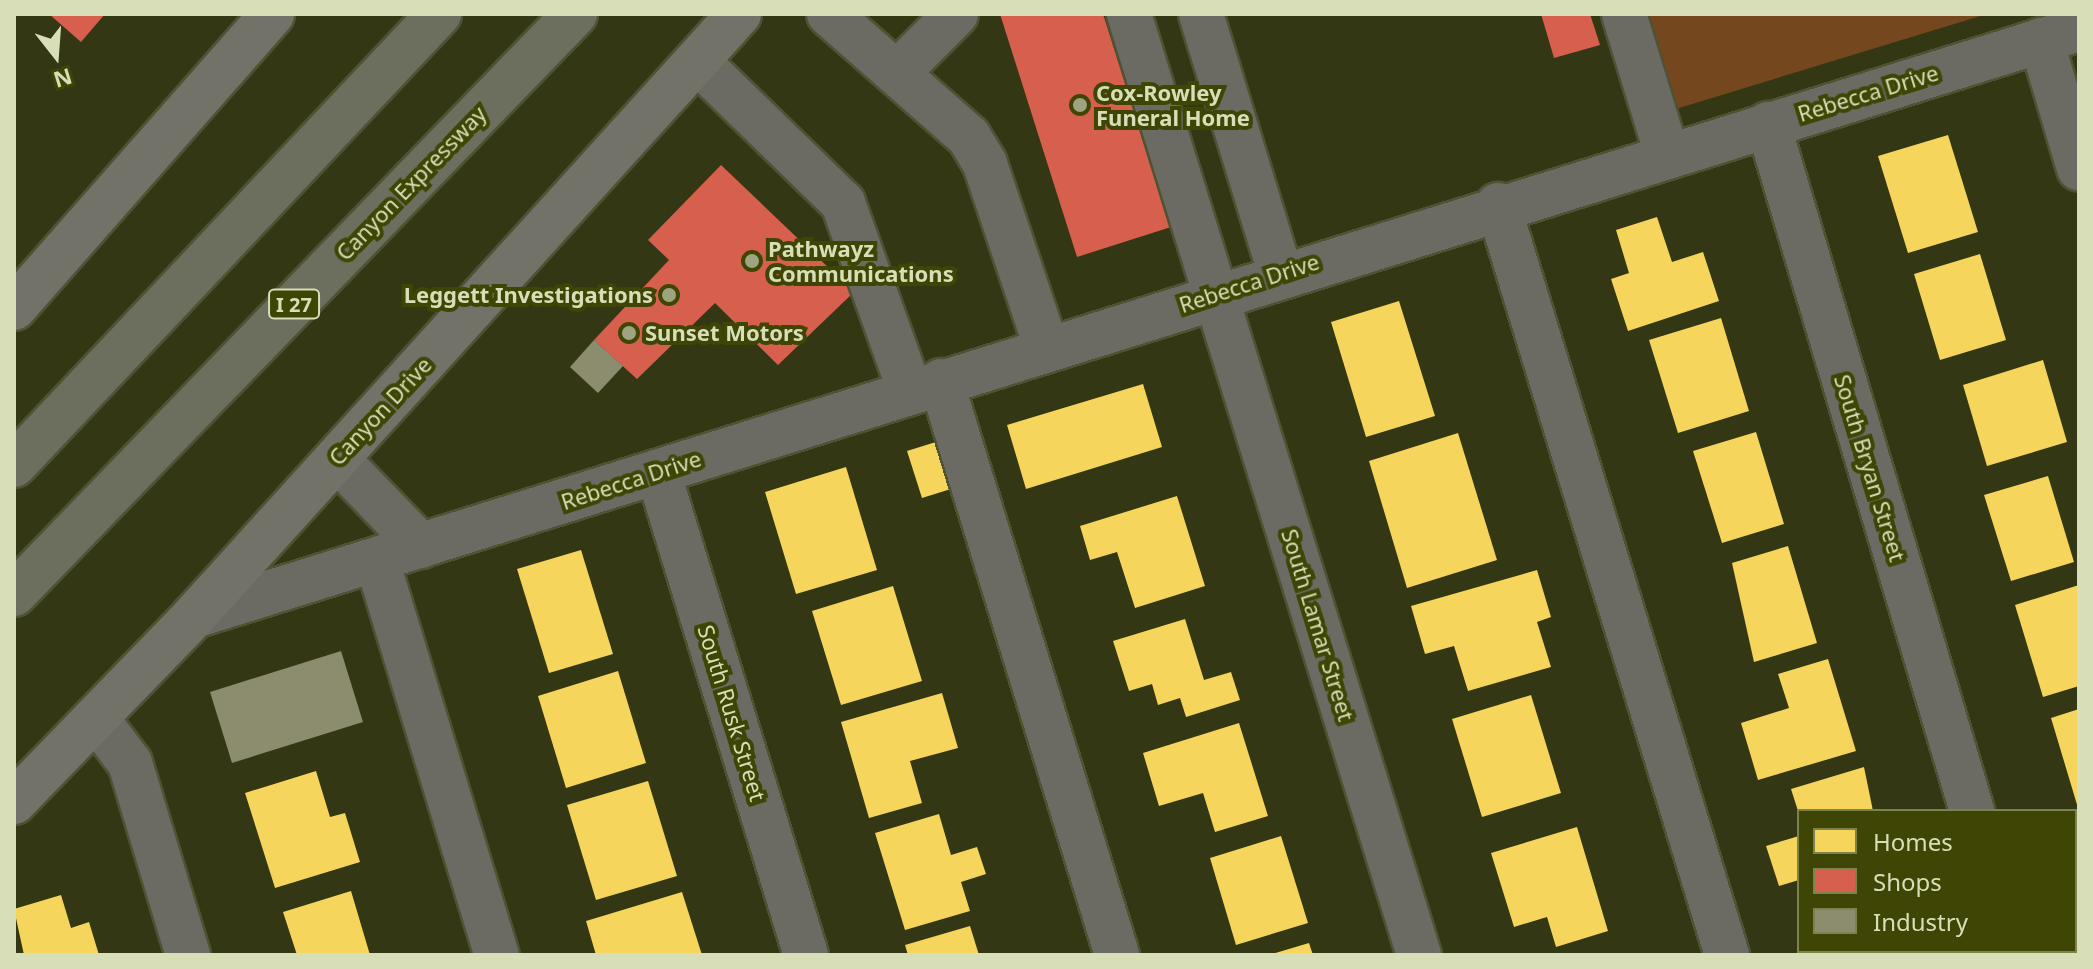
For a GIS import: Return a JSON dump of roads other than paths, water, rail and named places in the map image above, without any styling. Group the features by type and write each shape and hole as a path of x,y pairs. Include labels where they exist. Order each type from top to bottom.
{"highway":[{"path":"14,465 439,14"},
{"name":"Canyon Expressway","path":"14,594 575,14"}],"main road":[{"path":"17,299 272,14"},
{"name":"Canyon Drive","path":"14,802 194,616 739,14"}],"street":[{"path":"829,14 969,137 985,164 1046,346"},
{"path":"898,72 956,14"},
{"name":"South Lamar Street","path":"1129,14 1419,955"},
{"path":"1201,14 1280,273"},
{"path":"1624,14 1667,155"},
{"path":"2060,34 2079,168"},
{"name":"Rebecca Drive","path":"194,616 377,561 1046,346 1498,205 2060,34"},
{"path":"697,61 843,203 925,386 1117,955"},
{"name":"South Bryan Street","path":"1768,124 1971,809"},
{"path":"1498,205 1727,955"},
{"path":"337,459 421,546"},
{"name":"South Rusk Street","path":"658,472 806,955"},
{"path":"377,561 497,955"},
{"path":"96,718 130,763 188,955"}],"place":[{"name":"Cox-Rowley Funeral Home","path":"1080,105"},
{"name":"Pathwayz Communications","path":"752,261"},
{"name":"Leggett Investigations","path":"669,295"},
{"name":"Sunset Motors","path":"629,333"}]}
